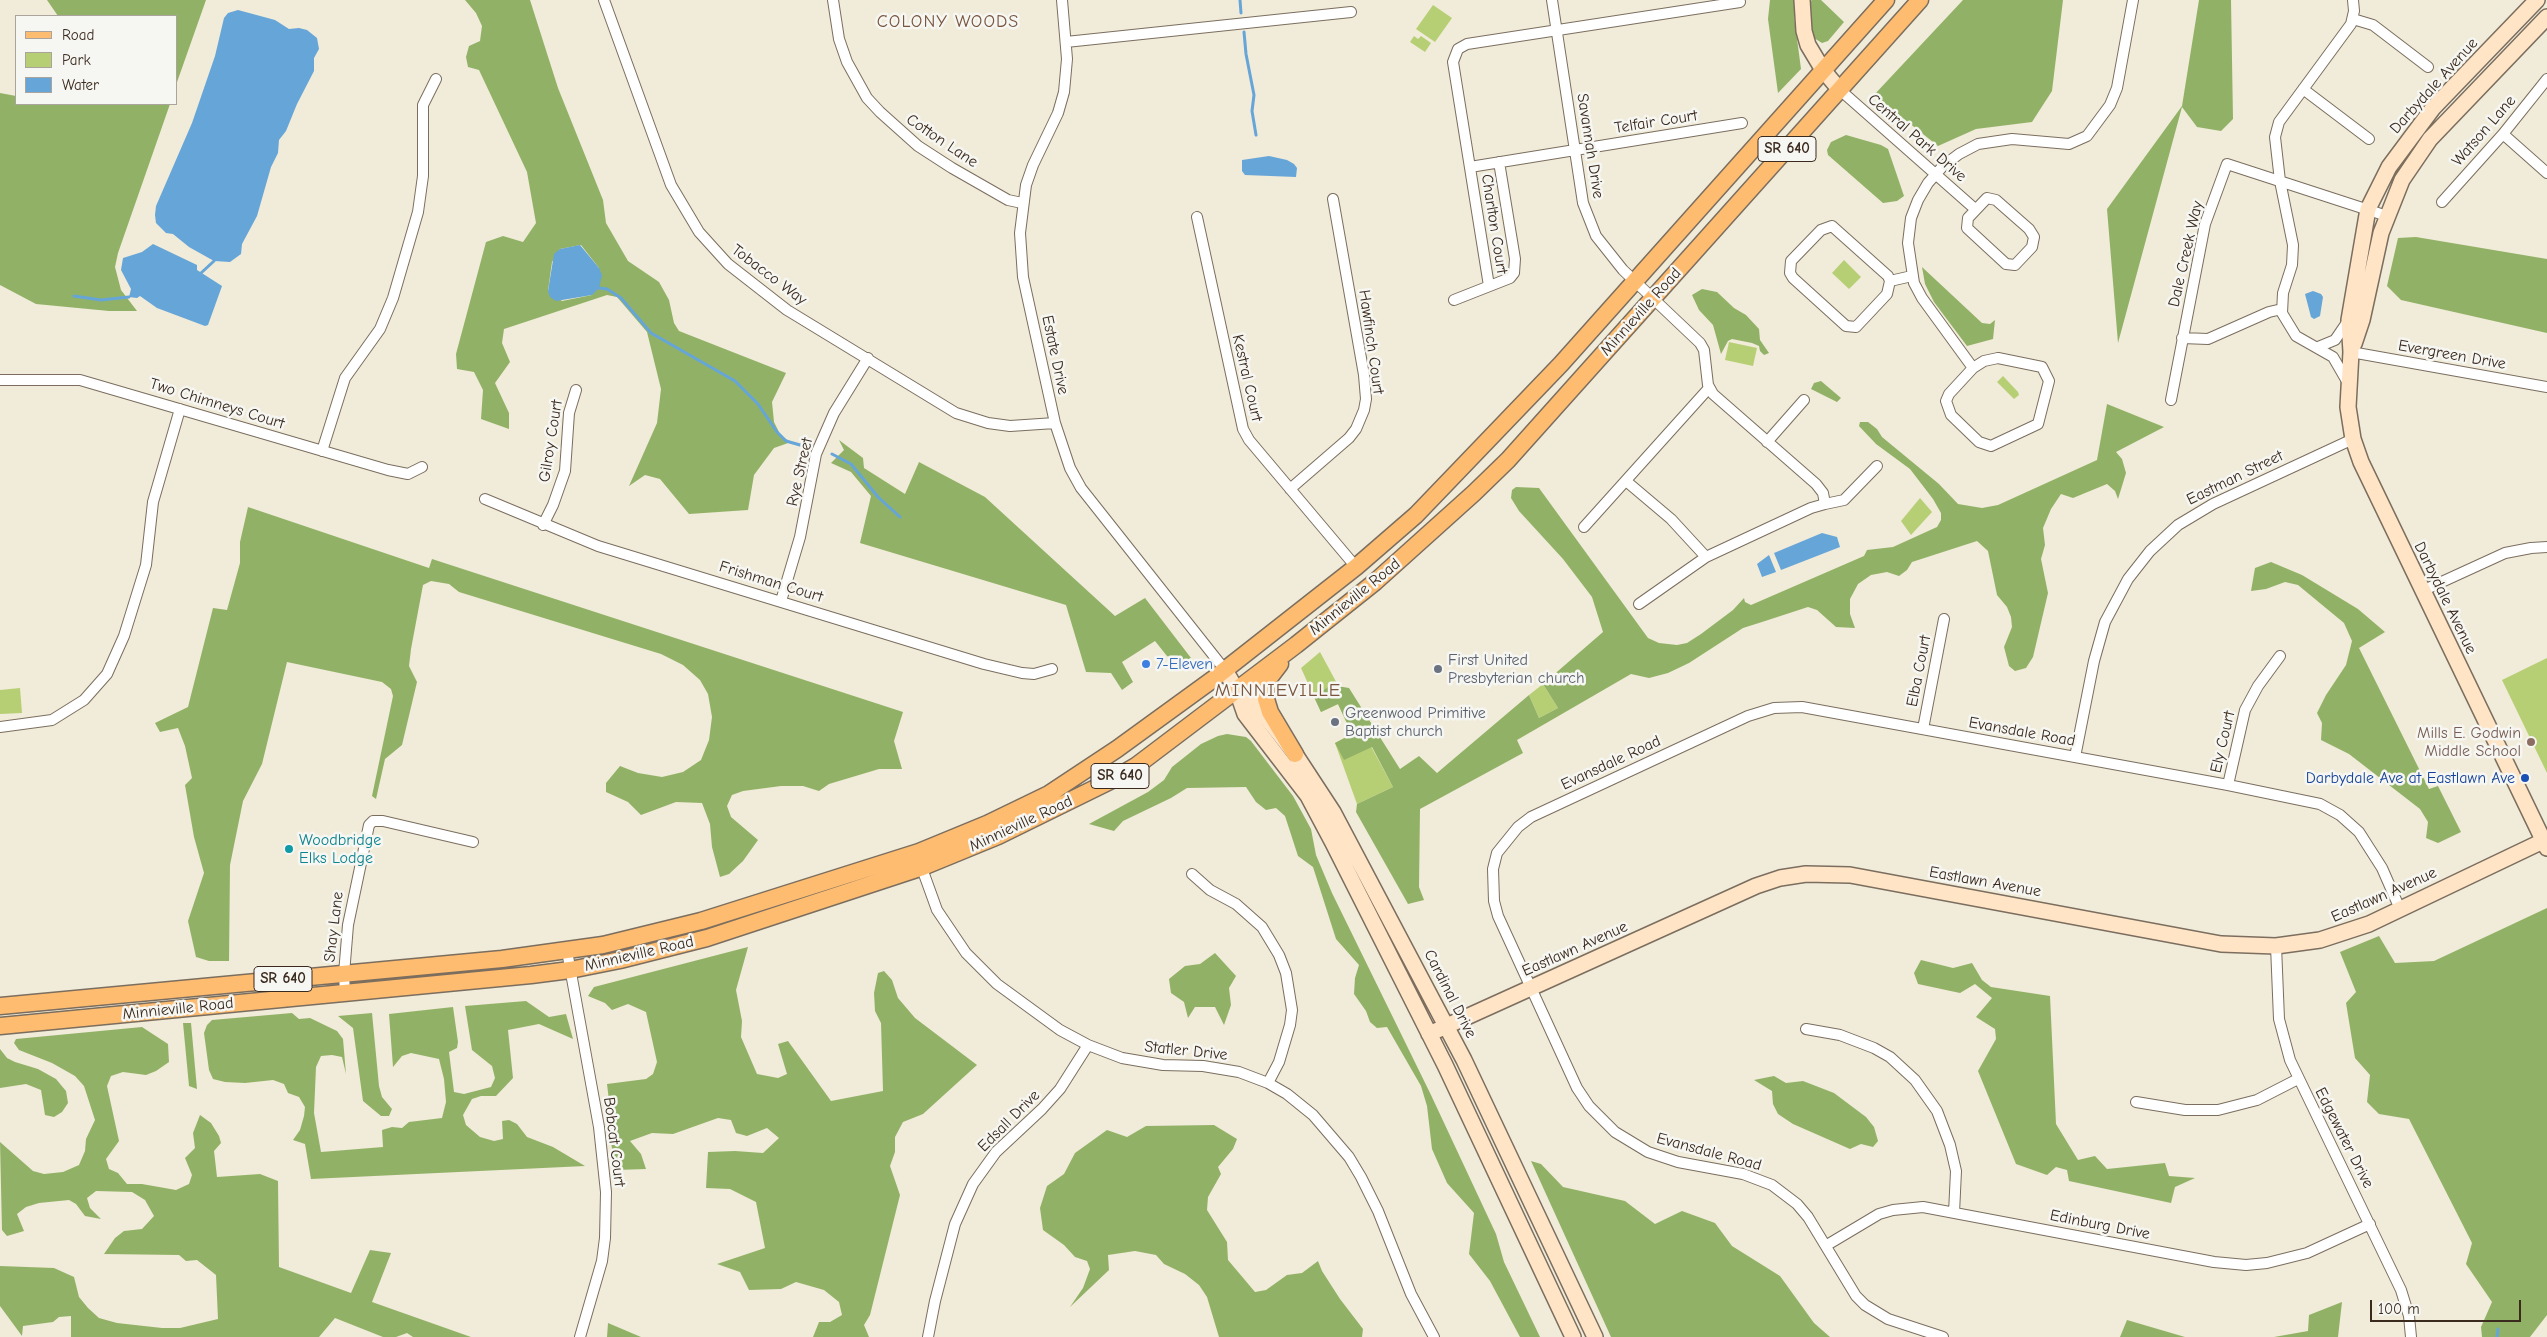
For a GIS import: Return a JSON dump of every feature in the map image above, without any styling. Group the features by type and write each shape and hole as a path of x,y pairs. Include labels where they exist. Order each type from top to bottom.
{"main road":[{"name":"Minnieville Road","path":"0,1026 570,970 700,940 920,860 1048,794 1117,749 1225,670 1356,567 1416,514 1463,468 1562,364 1886,0"},
{"name":"Minnieville Road","path":"0,1006 567,951 626,940 702,921 920,860 998,836 1112,780 1136,766 1237,691 1375,582 1508,460 1920,0"},
{"path":"1295,754 1270,712 1265,691 1269,677 1296,645"}],"street":[{"name":"Tobacco Way","path":"604,0 666,171 682,207 699,232 728,264 759,290 940,405 974,420 1010,426 1055,423"},
{"name":"Cotton Lane","path":"833,0 839,38 846,62 867,98 880,112 912,141 945,164 1008,200 1022,203"},
{"name":"Estate Drive","path":"1062,0 1066,42 1064,92 1058,113 1033,165 1022,203 1020,233 1023,277 1055,423 1070,468 1081,488 1225,670"},
{"name":"Savannah Drive","path":"1552,0 1583,203 1592,228 1603,247 1635,281 1703,346 1709,388"},
{"path":"1802,0 1804,31 1808,45 1824,70 1840,89"},
{"path":"1973,368 1922,298 1912,276 1908,243 1912,218 1924,189 1935,174 1959,154 1984,143 2020,139 2069,144 2087,136 2110,104 2117,88 2134,0"},
{"path":"2349,385 2333,357 2318,347 2306,343 2294,333 2286,322 2282,309 2284,289 2292,265 2293,245 2280,181 2275,131 2279,122 2353,19 2353,0"},
{"name":"Darbydale Avenue","path":"2537,0 2427,115 2389,166 2368,209 2349,320 2351,352 2348,407 2353,439 2361,462 2545,845"},
{"name":"Charlton Court","path":"1489,286 1453,62 1455,54 1467,44 1740,2"},
{"path":"1066,42 1351,12"},
{"name":"Darbydale Avenue","path":"2351,352 2362,320 2377,249 2387,216 2402,180 2430,139 2547,17"},
{"path":"2353,19 2373,25 2428,67"},
{"path":"322,451 345,378 380,329 393,298 418,212 424,176 423,104 436,79"},
{"name":"Watson Lane","path":"2442,202 2503,134 2547,79"},
{"name":"Central Park Drive","path":"1840,89 1975,209"},
{"path":"2303,89 2369,139"},
{"name":"Telfair Court","path":"1575,150 1742,123"},
{"path":"2503,134 2547,172"},
{"name":"Charlton Court","path":"1470,167 1575,150"},
{"name":"Charlton Court","path":"1454,300 1510,278 1516,266 1499,162"},
{"name":"Dale Creek Way","path":"2171,400 2205,224 2227,164 2387,216"},
{"path":"1986,198 1993,198 2032,233 2034,245 2016,264 2006,264 1970,232 1967,220 1975,209 1986,198"},
{"name":"Hawfinch Court","path":"1290,489 1356,429 1364,410 1366,399 1364,375 1334,199"},
{"name":"Kestral Court","path":"1197,217 1239,417 1249,440 1356,567"},
{"path":"1829,226 1834,227 1888,276 1890,281 1887,294 1860,324 1848,327 1792,278 1789,267 1791,261 1821,230 1829,226"},
{"path":"1890,281 1912,276"},
{"path":"2182,338 2208,339 2268,312 2282,309"},
{"path":"2318,347 2335,340 2349,320"},
{"name":"Evergreen Drive","path":"2351,352 2547,387"},
{"name":"Rye Street","path":"781,601 800,537 816,454 834,413 868,358"},
{"path":"1998,358 2042,367 2046,371 2049,381 2038,424 1996,445 1986,446 1979,442 1951,416 1946,405 1949,394 1973,368 1984,361 1998,358"},
{"name":"Two Chimneys Court","path":"0,380 80,380 402,474 415,472 422,467"},
{"path":"1584,527 1709,388 1717,398 1816,484 1822,493 1825,504"},
{"name":"Gilroy Court","path":"543,525 553,505 565,471 569,414 576,390"},
{"path":"1768,442 1804,400"},
{"path":"0,727 34,724 60,716 84,700 106,674 124,636 146,565 153,502 180,409"},
{"name":"Eastman Street","path":"2075,757 2094,661 2105,622 2128,579 2150,551 2178,525 2212,504 2353,439"},
{"path":"1639,604 1706,558 1811,508 1844,500 1877,466"},
{"path":"1626,481 1671,519 1706,558"},
{"name":"Frishman Court","path":"486,499 543,525 598,546 781,601 1022,673 1034,674 1052,669"},
{"path":"2422,591 2505,553 2547,547"},
{"name":"Elba Court","path":"1924,729 1944,619"},
{"name":"Ely Court","path":"2228,785 2245,710 2280,656"},
{"name":"Cardinal Drive","path":"1225,670 1237,691 1245,714 1308,796 1429,1034 1573,1337"},
{"name":"Cardinal Drive","path":"1237,691 1252,700 1295,754 1334,812 1446,1026 1595,1337"},
{"name":"Evansdale Road","path":"1942,1337 1888,1319 1865,1305 1856,1296 1827,1245 1796,1204 1772,1185 1743,1174 1678,1162 1648,1152 1604,1122 1578,1088 1498,916 1492,885 1497,853 1518,827 1531,816 1748,716 1774,708 1802,707 2308,800 2340,815 2359,832 2369,845 2400,909"},
{"name":"Shay Lane","path":"345,993 344,974 348,925 369,825 373,821 384,821 473,842"},
{"name":"Eastlawn Avenue","path":"1429,1034 1756,886 1806,874 1827,874 1872,879 2221,944 2276,946 2320,940 2345,934 2545,845"},
{"name":"Statler Drive","path":"920,860 937,910 949,930 982,970 1028,1008 1060,1030 1088,1045 1140,1062 1224,1068 1268,1083 1292,1097 1313,1115 1349,1157 1371,1195 1411,1294 1434,1337"},
{"path":"1192,874 1210,890 1236,904 1262,927 1279,955 1286,973 1292,1010 1290,1025 1279,1062 1268,1083"},
{"name":"Edgewater Drive","path":"2276,946 2279,1019 2290,1060 2298,1080 2402,1290 2409,1316 2411,1337"},
{"name":"Bobcat Court","path":"567,951 599,1127 606,1192 605,1238 602,1261 580,1337"},
{"path":"1806,1029 1840,1035 1874,1048 1890,1057 1915,1080 1937,1111 1950,1145 1956,1171 1954,1213"},
{"name":"Edsall Drive","path":"928,1337 935,1301 955,1224 973,1184 996,1152 1042,1110 1060,1088 1088,1045"},
{"path":"2136,1102 2186,1110 2218,1110 2257,1100 2298,1080"},
{"name":"Edinburg Drive","path":"1827,1245 1866,1221 1894,1210 1923,1208 2214,1262 2246,1265 2267,1263 2307,1253 2370,1224"}],"green space":[{"path":"47,0 206,0 178,79 178,15 57,15"},
{"path":"465,0 530,0 558,88 603,200 606,223 628,261 659,282 669,300 674,323 679,331 786,373 772,402 774,422 781,436 791,442 774,448 754,475 748,510 689,514 660,479 645,475 629,486 657,423 661,389 647,332 617,297 607,295 504,329 502,343 510,362 495,383 509,413 509,429 481,419 483,390 474,372 457,369 456,354 486,242 503,236 523,242 536,223 527,172 479,70 468,67 466,57 469,46 480,41 482,26 476,13","holes":["581,245 599,268 592,295 562,301 548,291 552,262 560,249"]},
{"path":"1770,0 1795,0 1794,16 1801,69 1778,93 1768,19"},
{"path":"1821,0 1844,22 1828,41 1822,43 1814,38 1810,24 1809,2"},
{"path":"1963,0 2063,0 2052,91 2032,122 1976,129 1938,146 1874,95"},
{"path":"2199,0 2231,0 2233,119 2221,131 2197,127 2182,107 2118,343 2107,209 2182,106"},
{"path":"1433,5 1452,18 1435,42 1416,29"},
{"path":"1414,36 1418,39 1421,36 1431,43 1425,52 1410,42"},
{"path":"0,93 15,96 15,105 170,105 118,253 115,267 121,290 137,311 109,311 36,304 0,285"},
{"path":"1846,135 1881,145 1888,149 1904,196 1897,201 1883,203 1828,155 1827,150 1831,142"},
{"path":"2416,237 2547,259 2547,333 2401,300 2387,286 2398,238"},
{"path":"1844,260 1861,277 1849,289 1832,273"},
{"path":"1922,267 1982,323 1990,324 1995,320 1993,339 1967,346 1934,302 1925,284"},
{"path":"1702,289 1717,292 1734,308 1746,315 1759,329 1760,340 1769,353 1764,355 1760,351 1759,346 1732,339 1728,341 1721,354 1713,325 1699,310 1692,295"},
{"path":"1729,342 1757,348 1753,366 1725,360"},
{"path":"2003,376 2018,392 2019,395 2014,399 1997,382"},
{"path":"1821,381 1841,398 1837,402 1811,389 1814,383"},
{"path":"2107,404 2164,427 2116,452 2122,459 2126,473 2118,499 2115,491 2107,484 2073,498 2061,494 2051,509 2043,528 2045,545 2041,559 2048,593 2033,657 2026,668 2015,671 2009,666 2004,647 2012,627 2011,617 2007,607 1997,595 1988,551 1977,541 1912,562 1907,570 1899,576 1887,572 1871,575 1858,584 1850,599 1850,614 1855,628 1836,627 1817,610 1808,607 1743,628 1689,663 1668,673 1649,678 1631,674 1517,740 1523,753 1420,809 1419,887 1424,900 1408,904 1356,812 1357,804 1393,787 1372,747 1344,760 1335,743 1352,734 1338,704 1321,712 1314,697 1331,685 1349,688 1400,769 1419,756 1437,773 1529,695 1539,718 1558,708 1543,684 1603,632 1592,597 1563,559 1519,511 1511,498 1512,490 1516,487 1539,488 1648,638 1659,643 1677,645 1687,643 1701,634 1733,610 1744,598 1745,602 1751,605 1864,556 1867,550 1893,547 1937,527 1941,520 1941,513 1933,499 1910,469 1876,444 1859,426 1860,422 1868,422 1877,429 1882,437 1939,484 1958,504 1982,508 1998,505 2097,460"},
{"path":"839,440 863,458 864,468 905,494 919,462 985,497 1115,616 1145,598 1191,658 1182,662 1167,656 1155,641 1122,662 1133,682 1122,690 1111,673 1086,672 1066,605 860,543 871,496 851,472 831,463 844,450"},
{"path":"1920,498 1932,512 1911,535 1901,521"},
{"path":"248,507 429,568 432,559 903,712 894,741 902,769 879,769 829,784 819,791 803,786 781,786 743,791 732,795 727,806 731,817 758,840 743,861 729,874 720,877 712,847 710,824 702,803 676,802 641,815 628,802 606,792 606,783 620,766 638,773 662,777 683,772 701,760 709,740 712,717 708,694 700,680 683,665 661,654 459,592 449,584 431,581 423,585 411,649 409,666 417,682 402,745 385,759 376,799 372,796 393,696 391,689 382,682 287,662 262,764 243,801 230,865 229,961 209,961 196,957 188,921 204,873 194,837 185,785 192,778 185,746 178,728 160,732 155,723 188,707 213,608 227,610 240,563 240,542"},
{"path":"2271,562 2302,575 2358,609 2385,632 2359,648 2429,789 2438,786 2461,832 2438,843 2426,838 2428,822 2420,809 2349,754 2321,740 2322,723 2317,713 2326,695 2346,665 2352,641 2344,623 2298,585 2285,582 2266,589 2251,591 2255,568"},
{"path":"1320,652 1393,787 1357,804 1335,743 1352,734 1338,704 1321,712 1301,668"},
{"path":"2547,658 2547,773 2502,680"},
{"path":"1543,684 1558,708 1539,718 1529,695"},
{"path":"20,688 22,713 0,714 0,690"},
{"path":"1227,734 1246,737 1251,741 1293,796 1311,829 1316,855 1332,893 1431,1095 1496,1234 1504,1262 1540,1337 1520,1337 1490,1281 1469,1254 1474,1213 1447,1183 1432,1149 1427,1106 1421,1086 1387,1027 1377,1028 1370,1022 1366,1011 1354,994 1355,978 1359,965 1336,939 1313,867 1298,856 1285,816 1276,808 1266,810 1256,802 1246,787 1187,788 1171,798 1123,821 1114,831 1089,824 1148,792 1164,780 1172,767 1201,744"},
{"path":"2547,908 2547,1315 2530,1337 2482,1337 2481,1327 2492,1302 2466,1264 2472,1243 2409,1119 2379,1114 2367,1102 2370,1075 2355,1058 2346,1003 2356,992 2340,952 2379,936 2395,963 2434,961"},
{"path":"748,947 736,990 742,1021 741,1037 757,1074 778,1078 787,1074 778,1044 788,1041 831,1101 883,1091 881,1023 875,1011 874,993 878,973 884,971 892,980 898,998 915,1018 977,1065 923,1114 903,1122 895,1137 895,1152 890,1166 900,1195 870,1315 864,1325 869,1337 813,1337 819,1322 830,1322 842,1315 839,1302 824,1290 796,1282 781,1289 749,1290 740,1272 717,1264 765,1248 756,1202 730,1189 706,1188 708,1152 763,1153 779,1138 767,1128 747,1136 736,1133 731,1120 718,1118 673,1134 652,1133 630,1141 641,1154 646,1169 616,1170 609,1132 610,1109 607,1084 646,1079 653,1074 657,1062 646,1012 628,1004 612,1010 605,1003 588,996 594,987"},
{"path":"1215,953 1236,976 1229,988 1231,1005 1224,1025 1215,1007 1195,1007 1188,1018 1184,1002 1171,993 1169,979 1185,966 1200,964"},
{"path":"1921,960 1953,968 1972,963 1982,980 1991,987 2050,996 2056,1124 2078,1160 2095,1156 2107,1169 2165,1163 2169,1176 2195,1178 2175,1187 2171,1203 2069,1181 2067,1170 2056,1167 2047,1175 2016,1164 1978,1071 1996,1039 1995,1029 1976,1017 1992,998 1975,984 1960,993 1918,984 1914,973"},
{"path":"526,1001 549,1017 566,1014 573,1039 539,1024 508,1030 513,1078 496,1096 481,1096 472,1099 463,1115 466,1125 480,1137 494,1141 503,1139 502,1121 509,1120 517,1124 527,1137 553,1147 585,1166 311,1179 305,1144 293,1140 300,1130 304,1116 305,1107 299,1097 288,1093 284,1084 273,1080 245,1083 225,1082 213,1079 209,1070 204,1033 207,1025 212,1020 292,1013 299,1019 310,1018 337,1031 343,1039 346,1074 342,1057 332,1055 321,1056 316,1067 314,1113 321,1152 383,1147 382,1130 392,1127 402,1128 409,1122 442,1118 446,1102 444,1079 439,1059 411,1053 402,1056 393,1067 389,1014 453,1007 458,1042 457,1048 449,1052 454,1092 464,1094 491,1087 495,1078 492,1066 472,1050 465,1006"},
{"path":"372,1013 379,1086 382,1097 392,1109 389,1116 381,1116 363,1101 353,1028 338,1016"},
{"path":"183,1023 191,1023 197,1089 189,1086"},
{"path":"142,1027 168,1044 169,1062 146,1075 123,1072 111,1076 107,1086 119,1141 106,1159 109,1169 118,1173 127,1184 142,1184 176,1190 189,1184 192,1175 185,1158 195,1148 193,1133 200,1115 211,1123 221,1143 214,1151 217,1177 260,1174 278,1181 279,1267 351,1293 370,1250 391,1253 372,1302 471,1337 413,1337 407,1333 396,1337 383,1337 335,1318 319,1337 71,1337 71,1316 59,1317 53,1322 23,1326 22,1336 0,1306 0,1266 54,1268 74,1277 79,1297 88,1308 99,1318 117,1323 180,1328 218,1319 216,1275 197,1260 186,1261 179,1255 104,1254 115,1238 124,1231 142,1229 154,1216 145,1200 132,1192 96,1191 87,1198 90,1208 101,1219 85,1216 76,1204 69,1200 39,1203 26,1207 17,1214 24,1231 7,1236 2,1230 0,1142 33,1171 44,1174 63,1172 79,1165 85,1151 86,1139 95,1120 84,1086 75,1076 52,1063 19,1050 14,1043 16,1039"},
{"path":"0,1049 7,1058 38,1069 56,1079 66,1091 68,1103 62,1112 54,1117 45,1115 41,1090 26,1084 0,1088"},
{"path":"1774,1076 1786,1083 1803,1081 1834,1093 1866,1117 1874,1127 1878,1141 1873,1147 1861,1144 1850,1149 1793,1124 1778,1114 1773,1104 1772,1091 1754,1080"},
{"path":"1214,1125 1237,1139 1233,1149 1218,1167 1221,1174 1208,1197 1207,1210 1227,1242 1228,1260 1255,1292 1266,1290 1287,1275 1302,1273 1318,1261 1322,1271 1340,1299 1363,1329 1362,1337 1219,1337 1207,1297 1199,1285 1185,1274 1164,1264 1156,1255 1135,1251 1108,1255 1109,1270 1070,1307 1083,1288 1090,1269 1087,1261 1075,1257 1064,1245 1043,1230 1040,1208 1047,1186 1064,1174 1075,1153 1107,1130 1127,1137 1146,1126"},
{"path":"1531,1161 1541,1164 1563,1187 1625,1201 1655,1224 1682,1211 1715,1223 1732,1246 1780,1276 1814,1323 1830,1337 1611,1337"},
{"path":"2342,1302 2338,1337 2274,1337 2308,1331 2309,1315"},
{"path":"2127,1320 2185,1337 2120,1337"},
{"path":"608,1323 641,1337 607,1337"}],"water":[{"path":"238,10 275,20 289,29 299,28 307,30 317,38 319,49 314,58 314,71 286,131 279,140 278,153 271,167 257,216 242,244 241,254 230,262 214,261 189,247 173,234 166,233 156,223 155,215 156,206 192,123 215,56 224,18 228,13"},
{"path":"1269,156 1287,160 1294,164 1297,168 1296,177 1245,175 1242,171 1242,160"},
{"path":"153,244 197,265 197,270 222,286 208,325 205,326 157,308 140,296 137,298 129,297 131,289 121,270 123,258 142,252"},
{"path":"580,245 599,268 602,275 599,288 592,295 556,301 550,297 548,291 554,254 560,249"},
{"path":"2313,291 2321,294 2323,297 2320,316 2314,319 2311,317 2305,294"},
{"path":"1822,533 1837,537 1840,547 1781,570 1774,553"},
{"path":"1769,555 1776,572 1762,577 1757,564"}],"waterway":[{"path":"1240,0 1241,13"},
{"path":"1244,32 1254,95 1252,111 1256,135"},
{"path":"201,273 214,261"},
{"path":"599,288 607,289 621,298 651,333 735,381 758,404 777,432 786,441 807,447"},
{"path":"74,296 101,300 129,297"},
{"path":"832,454 851,464 878,497 900,517"},
{"path":"2497,1337 2498,1329"}],"place":[{"name":"7-Eleven","path":"1146,664"},
{"name":"First United Presbyterian church","path":"1438,669"},
{"name":"Greenwood Primitive Baptist church","path":"1335,722"},
{"name":"Mills E. Godwin Middle School","path":"2531,742"},
{"name":"Darbydale Ave at Eastlawn Ave","path":"2525,778"},
{"name":"Woodbridge Elks Lodge","path":"289,849"}],"district":[{"name":"COLONY WOODS","path":"948,22"},
{"name":"MINNIEVILLE","path":"1278,691"}]}
